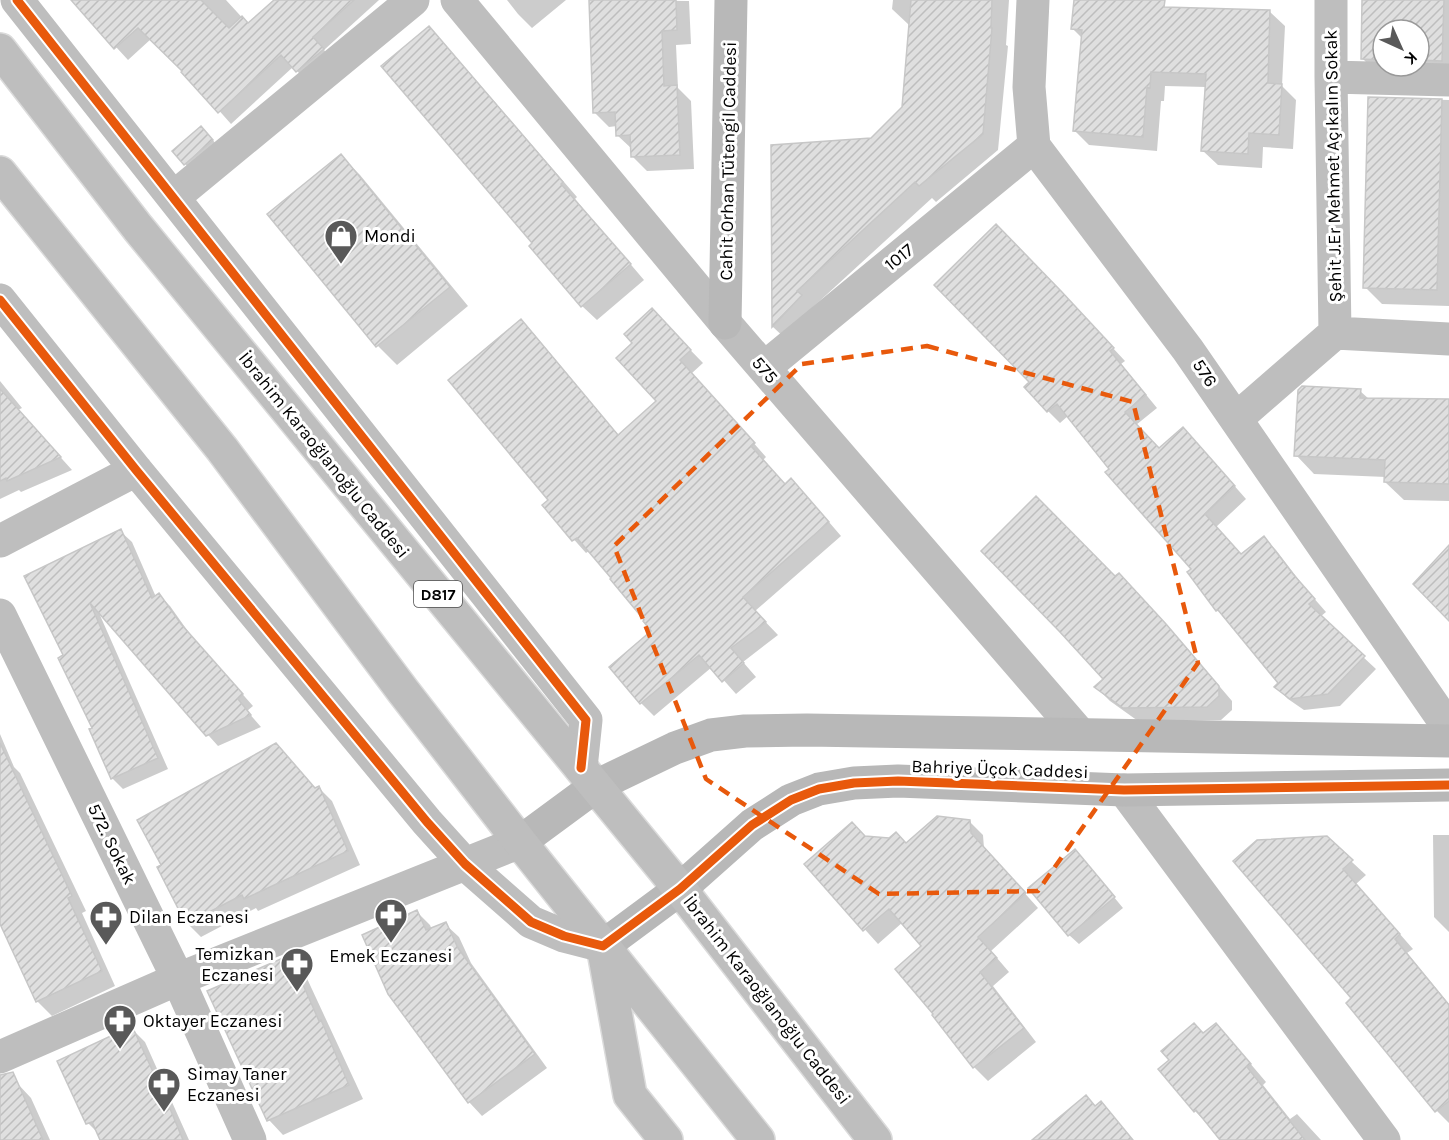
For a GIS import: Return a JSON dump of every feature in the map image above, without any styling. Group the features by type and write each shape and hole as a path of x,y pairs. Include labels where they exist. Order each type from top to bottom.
{"main road":[{"path":"17,0 586,720 588,777"},
{"path":"174,197 413,0"},
{"name":"575","path":"457,0 764,368 1080,734"},
{"path":"1033,0 1029,87 1034,146"},
{"name":"Şehit J.Er Mehmet Açıkalın Sokak","path":"1331,0 1335,333"},
{"name":"İbrahim Karaoğlanoğlu Caddesi","path":"0,50 138,228 680,889 875,1140"},
{"path":"1331,77 1449,80"},
{"name":"1017","path":"764,368 1034,146"},
{"name":"576","path":"1034,146 1188,350 1449,728"},
{"path":"0,173 222,449 519,842 758,1140"},
{"path":"0,300 136,470 427,822 465,864 531,922 564,936 603,946"},
{"path":"1236,419 1335,333 1449,339"},
{"path":"0,541 136,470"},
{"name":"572. Sokak","path":"0,615 178,979 250,1140"},
{"path":"1124,790 1384,1140"},
{"path":"0,1057 178,979 519,842"},
{"path":"603,946 630,1095 666,1140"}],"street":[{"name":"Cahit Orhan Tütengil Caddesi","path":"725,322 731,0"},
{"name":"Bahriye Üçok Caddesi","path":"519,842 588,777 711,735 745,731 807,730 1449,741"},
{"name":"Bahriye Üçok Caddesi","path":"603,946 680,889 752,825 791,800 819,789 854,783 898,781 1124,790 1449,785"}],"highlighted area":[{"path":"927,346 1133,402 1198,663 1038,891 879,894 706,779 614,546 802,364"}],"building":[{"path":"71,0 201,0 229,28 242,16 248,23 274,0 354,0 313,37 324,49 296,72 281,55 218,113 182,71 138,28 114,49"},
{"path":"589,0 676,0 677,30 662,31 664,86 677,85 680,155 631,157 630,135 616,136 615,112 593,113"},
{"path":"911,0 992,0 992,28 983,134 919,186 915,182 797,291 802,295 772,327 771,145 871,138 902,107"},
{"path":"1074,0 1165,0 1164,7 1270,10 1268,83 1282,84 1279,135 1249,133 1248,154 1201,151 1206,74 1151,72 1150,88 1147,87 1143,137 1073,131 1082,30 1071,29"},
{"path":"1362,0 1444,0 1442,61 1431,61 1431,18 1371,18 1371,59 1361,59"},
{"path":"429,26 631,264 581,307 529,246 532,243 381,66"},
{"path":"1368,97 1442,99 1437,290 1363,288"},
{"path":"201,126 213,140 184,165 172,151"},
{"path":"341,154 450,287 376,347 267,214"},
{"path":"996,224 1114,348 1110,351 1146,395 1125,412 1159,448 1183,427 1235,486 1205,514 1241,554 1264,536 1315,599 1309,604 1365,656 1328,694 1290,699 1274,687 1278,683 1218,610 1216,611 1187,572 1191,569 1105,472 1109,469 1057,404 1047,412 1024,387 1029,382 934,285"},
{"path":"652,308 691,350 680,360 755,443 751,446 785,484 791,478 829,522 743,597 766,622 731,648 744,663 722,682 699,655 640,704 609,667 651,631 577,538 572,541 542,505 548,500 448,380 521,319 618,435 656,401 616,358 632,343 624,334"},
{"path":"1302,386 1361,389 1360,398 1449,399 1449,484 1384,482 1385,460 1294,456 1298,390"},
{"path":"0,389 61,457 7,481 6,478 0,481"},
{"path":"1036,496 1115,576 1119,573 1219,686 1219,696 1207,707 1123,708 1094,687 1103,679 981,551"},
{"path":"121,529 152,598 159,593 181,624 243,694 238,699 251,715 206,736 90,603 158,758 111,779 89,729 92,728 58,658 63,655 24,576"},
{"path":"1449,545 1449,621 1413,584"},
{"path":"0,743 72,896 68,898 102,971 36,1002 0,924"},
{"path":"276,743 315,788 319,786 348,851 244,899 242,895 186,924 157,867 161,865 137,820"},
{"path":"937,816 970,820 971,833 1026,893 978,937 997,958 980,972 1024,1028 973,1068 933,1014 895,969 921,946 889,909 863,931 804,864 852,822 865,836 889,838 896,832 906,843"},
{"path":"1327,836 1353,860 1343,869 1400,934 1395,939 1449,1005 1449,1101 1435,1112 1346,1003 1351,998 1233,861 1257,840"},
{"path":"1075,849 1115,897 1068,936 1028,888"},
{"path":"417,910 426,930 446,922 458,948 535,1054 468,1103 388,994 362,935"},
{"path":"290,955 349,1085 267,1121 207,991"},
{"path":"1194,1023 1203,1033 1216,1023 1251,1064 1247,1067 1305,1140 1220,1140 1158,1069 1169,1060 1161,1051"},
{"path":"132,1026 183,1140 100,1140 92,1122 86,1124 57,1061"},
{"path":"13,1072 43,1140 0,1140 0,1075"},
{"path":"1086,1095 1095,1106 1101,1101 1133,1140 1032,1140"}],"cycle path":[{"path":"17,0 586,720 581,768"},
{"path":"0,300 136,470 427,822 465,864 531,922 564,936 603,946 680,889 752,825 791,800 819,789 854,783 898,781 1124,790 1449,785"}],"place":[{"name":"Mondi","path":"341,265"},
{"name":"Emek Eczanesi","path":"391,944"},
{"name":"Dilan Eczanesi","path":"106,946"},
{"name":"Temizkan Eczanesi","path":"297,993"},
{"name":"Oktayer Eczanesi","path":"120,1050"},
{"name":"Simay Taner Eczanesi","path":"164,1113"}]}
